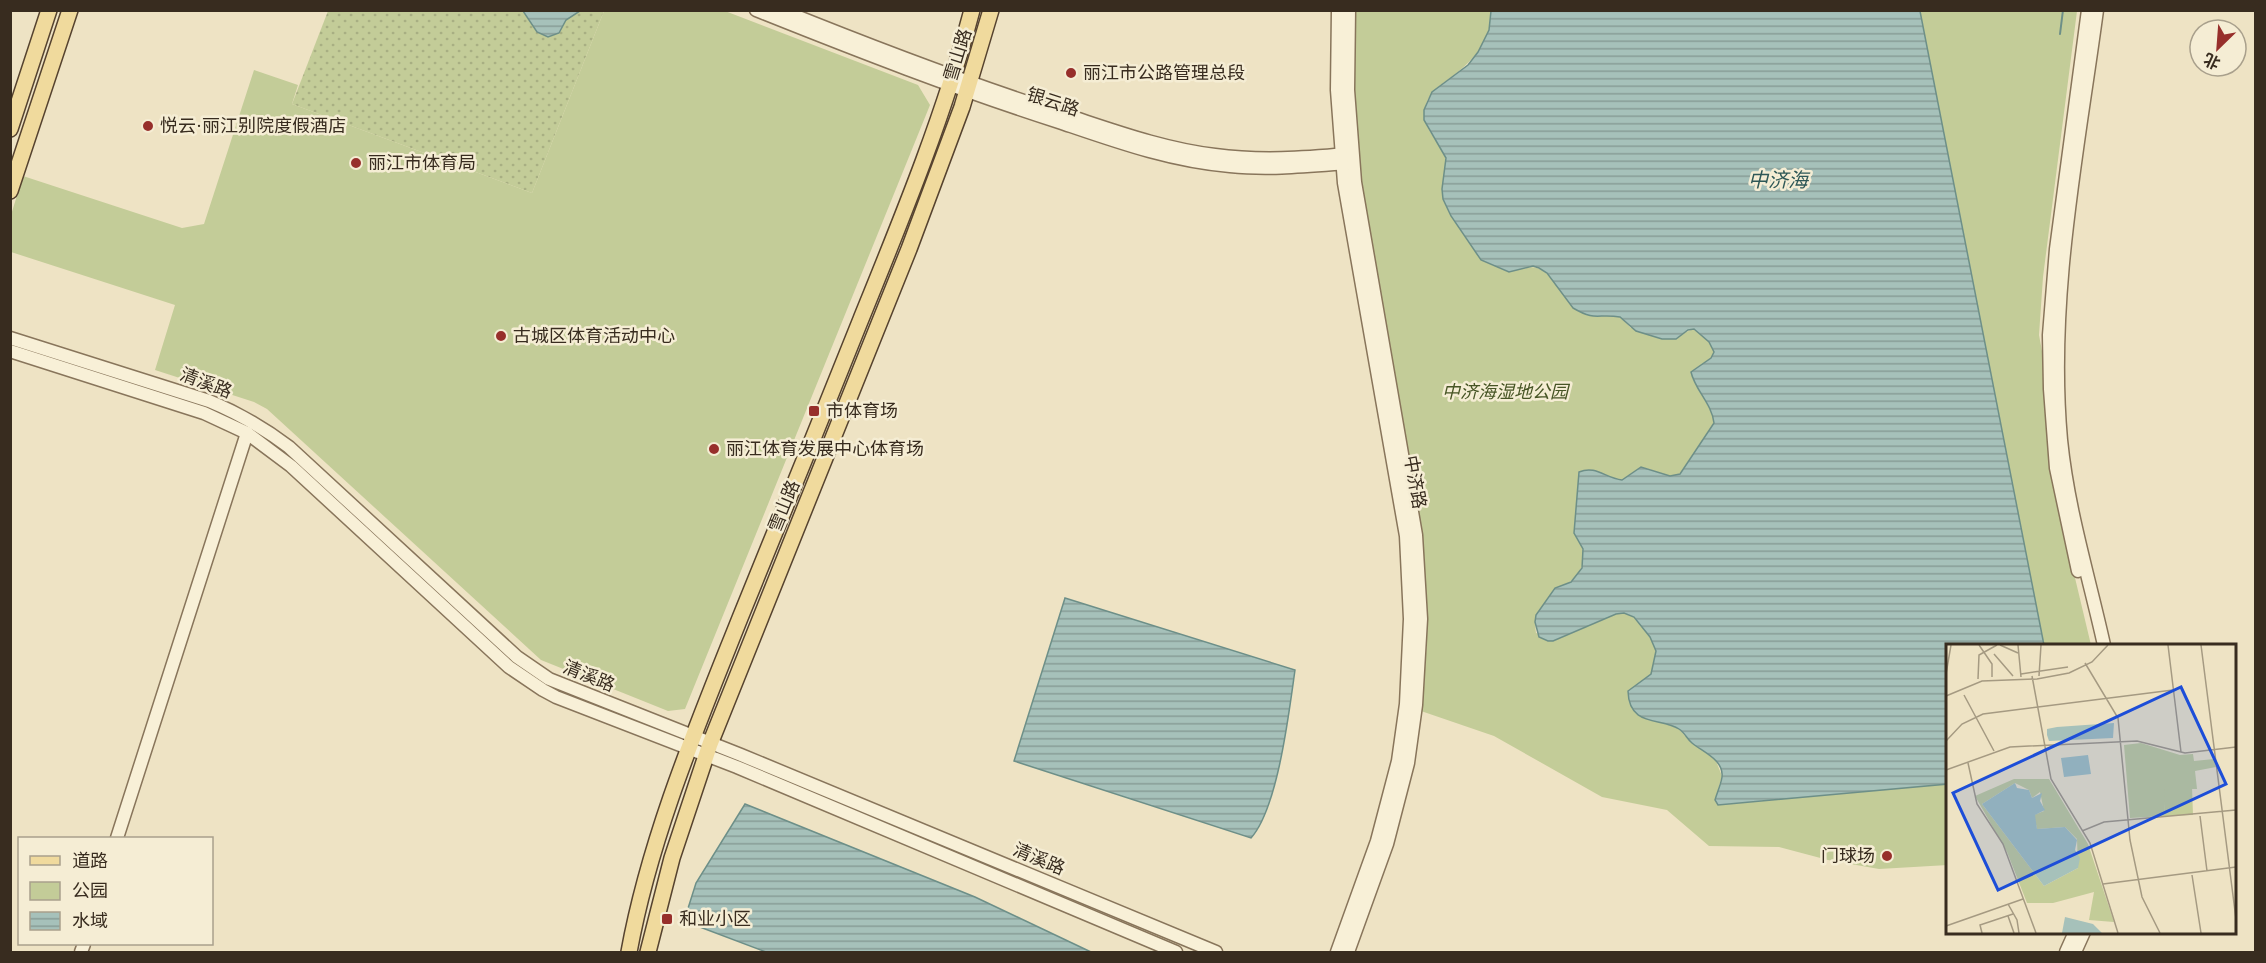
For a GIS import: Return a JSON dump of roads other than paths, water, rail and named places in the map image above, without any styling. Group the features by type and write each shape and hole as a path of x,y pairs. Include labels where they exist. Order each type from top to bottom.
{"main road":[{"path":"10,129 50,10"},
{"path":"10,191 70,10"},
{"name":"雪山路","path":"629,952 649,871 691,743 888,253 951,81 972,10"},
{"name":"雪山路","path":"648,952 672,858 708,749 909,249 969,87 991,10"}],"street":[{"name":"银云路","path":"756,10 1145,151 1184,159 1253,168 1294,168 1350,158"},
{"name":"银云路","path":"781,10 951,81"},
{"name":"中济路","path":"1338,10 1337,90 1416,535 1421,619 1417,696 1408,763 1384,852 1348,952"},
{"name":"中济路","path":"1336,952 1372,857 1394,779 1406,704 1410,619 1406,536 1353,240 1348,90 1349,10"},
{"path":"2088,10 2053,278 2049,362 2051,416 2060,493 2096,644"},
{"path":"2097,10 2063,269 2058,362 2061,441 2068,492 2104,644"},
{"name":"清溪路","path":"10,338 209,401 252,422 289,447 527,665 561,686 691,743"},
{"name":"清溪路","path":"10,351 204,413 247,434 281,457 519,675 556,698 708,749 1215,952"},
{"path":"117,837 247,434"},
{"name":"清溪路","path":"708,749 1176,952"},
{"path":"2066,952 2075,933"},
{"path":"2075,952 2084,933"}],"water":[{"path":"523,11 580,11 566,20 559,33 548,37 537,32"},
{"name":"中济海","path":"1491,11 1920,11 2044,644 1946,644 1946,784 1718,805 1715,800 1722,771 1716,761 1692,743 1679,729 1640,716 1630,703 1628,691 1651,674 1656,651 1650,637 1634,617 1624,613 1616,614 1553,641 1539,637 1535,622 1536,615 1555,588 1571,582 1582,568 1583,549 1574,533 1579,472 1596,471 1622,480 1641,467 1670,476 1680,474 1714,423 1713,416 1691,372 1711,358 1714,352 1709,342 1694,329 1688,330 1676,339 1662,339 1636,331 1620,317 1592,316 1573,308 1547,273 1539,268 1533,266 1509,272 1481,260 1451,216 1443,199 1446,158 1424,120 1424,110 1432,92 1468,65 1478,52 1489,30"},
{"path":"1065,598 1295,670 1286,734 1275,783 1260,824 1251,838 1014,761"},
{"path":"745,804 975,897 1091,952 766,952 684,921 696,883"}],"waterway":[{"path":"2060,34 2063,10"}],"place":[{"name":"丽江市公路管理总段","path":"1071,73"},
{"name":"悦云·丽江别院度假酒店","path":"148,126"},
{"name":"丽江市体育局","path":"356,163"},
{"name":"古城区体育活动中心","path":"501,336"},
{"name":"市体育场","path":"814,411"},
{"name":"丽江体育发展中心体育场","path":"714,449"},
{"name":"门球场","path":"1887,856"},
{"name":"和业小区","path":"667,919"}],"park label":[{"name":"中济海湿地公园","path":"1505,392"}]}
